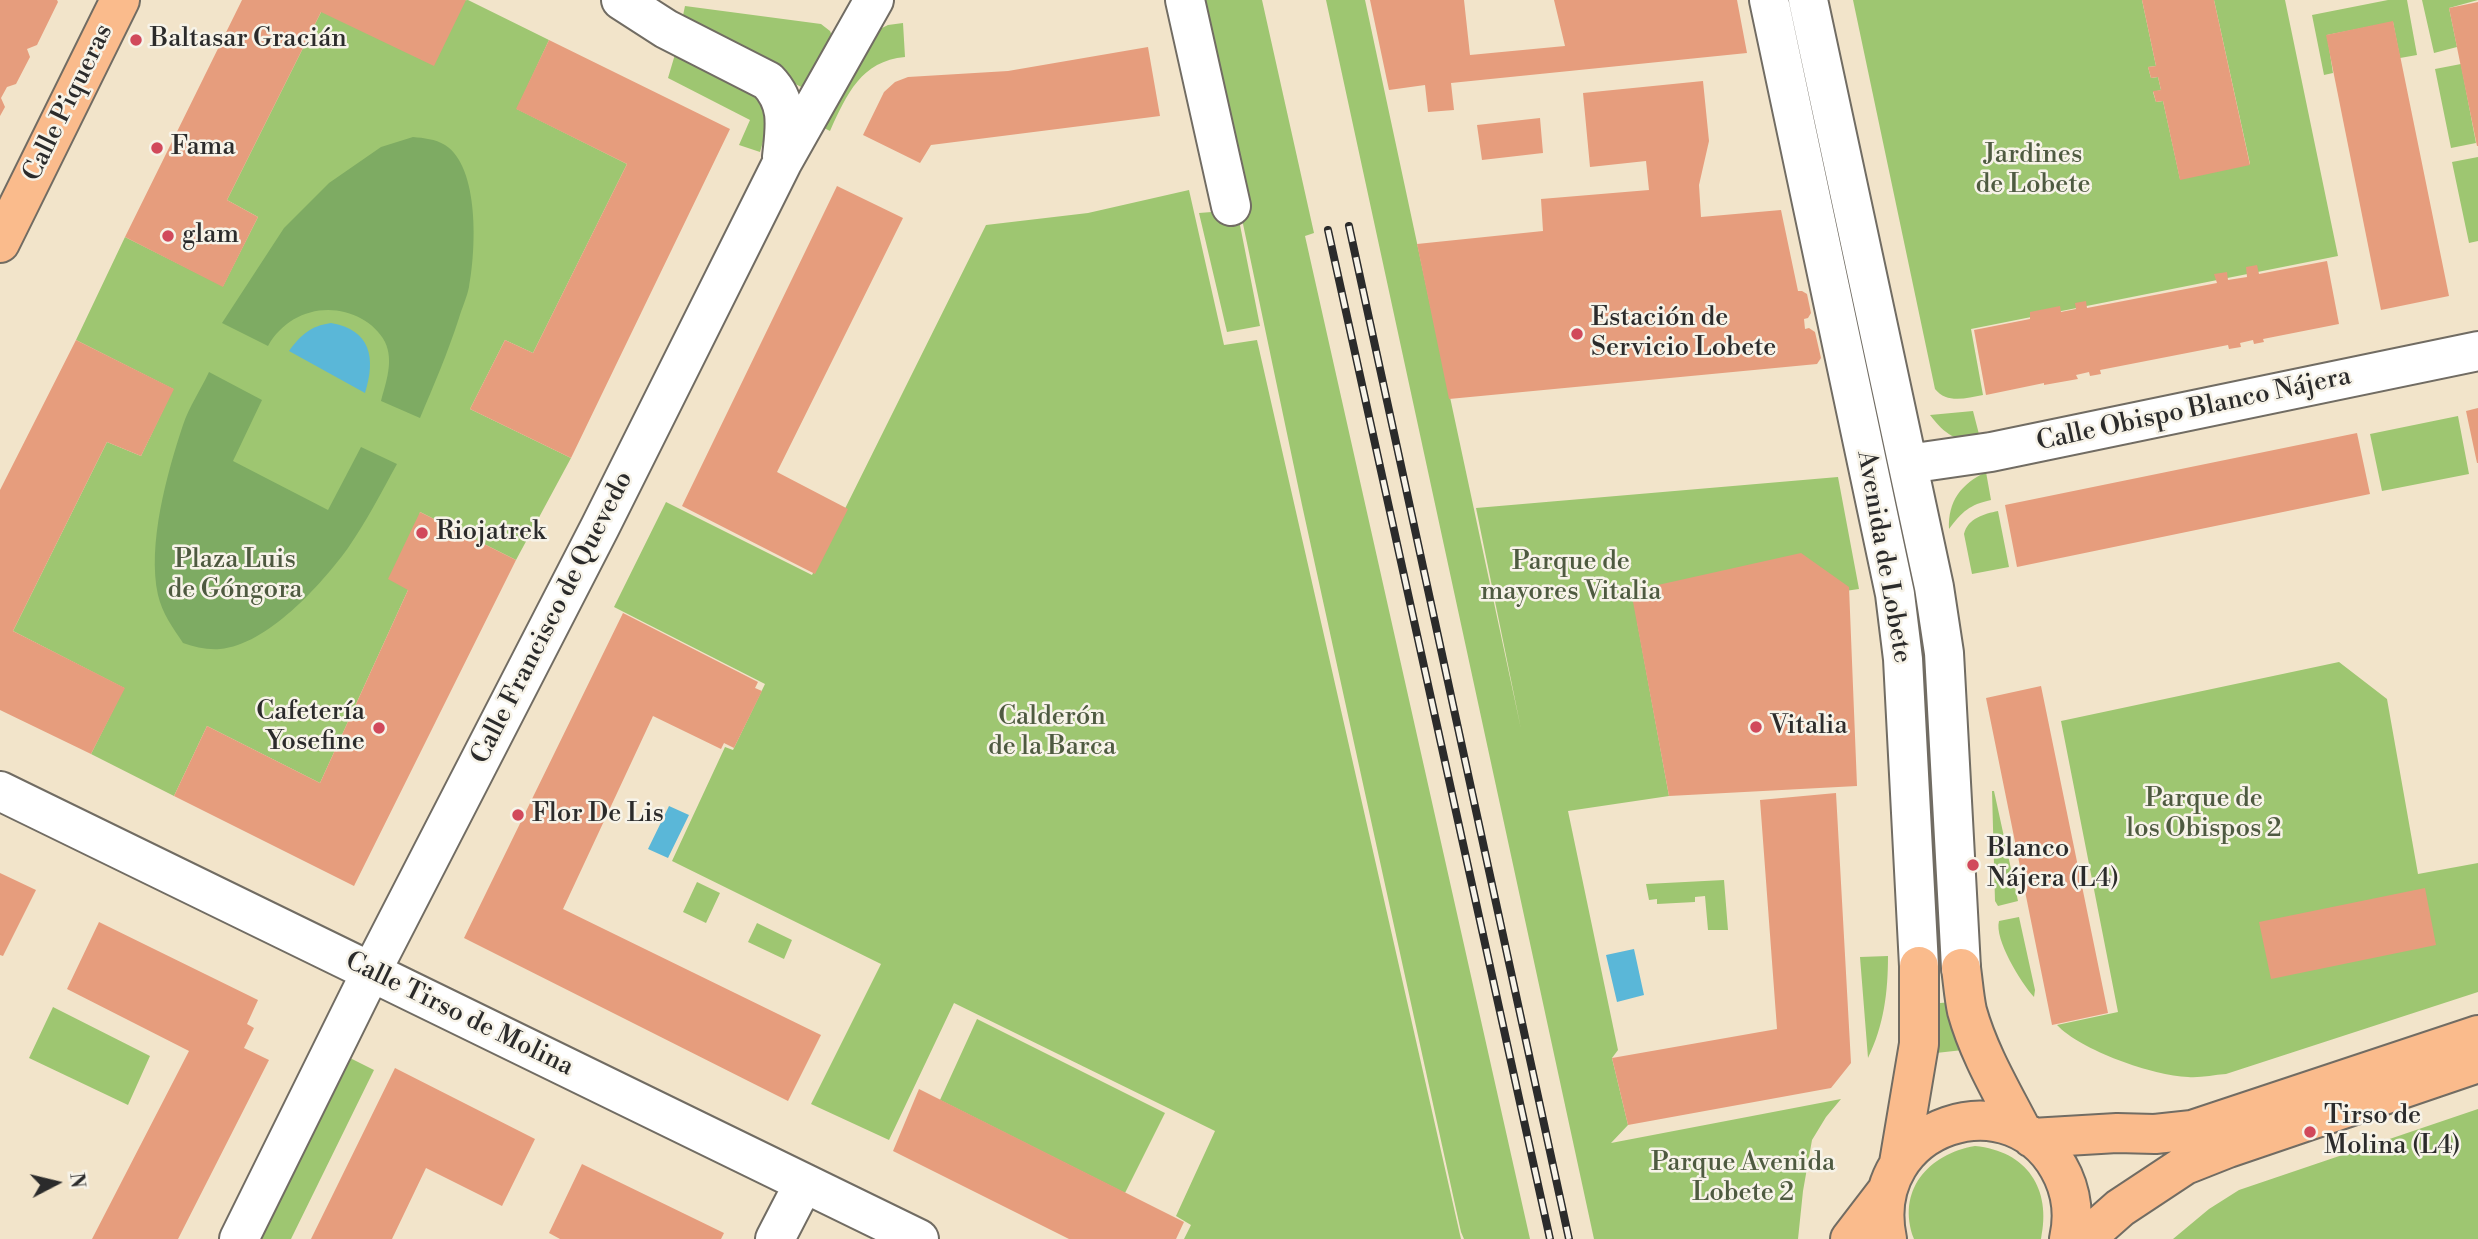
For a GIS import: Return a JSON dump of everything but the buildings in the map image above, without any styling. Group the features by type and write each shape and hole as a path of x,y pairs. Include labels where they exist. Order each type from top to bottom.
{"main road":[{"name":"Calle Piqueras","path":"0,243 120,0"},
{"name":"Avenida de Lobete","path":"1887,1239 1883,1220 1919,1044 1919,966"},
{"name":"Avenida de Lobete","path":"1961,968 1967,1009 1982,1053 2027,1135"},
{"path":"2027,1135 2155,1134 2192,1130 2478,1035"},
{"path":"2085,1239 2120,1208 2185,1165 2478,1063"},
{"path":"1850,1239 1917,1142 1941,1128 1968,1121 1996,1122 2027,1135 2042,1145 2058,1165 2068,1188 2072,1212 2069,1239"}],"street":[{"path":"621,0 666,29 768,81 777,90 786,112 782,163"},
{"name":"Calle Francisco de Quevedo","path":"239,1239 371,972 600,527 782,163 874,0"},
{"path":"1185,0 1231,206"},
{"name":"Avenida de Lobete","path":"1769,0 1895,594 1903,659 1919,966"},
{"name":"Avenida de Lobete","path":"1808,0 1934,587 1944,653 1961,968"},
{"name":"Calle Obispo Blanco Nájera","path":"1908,464 2031,444 2478,351"},
{"name":"Calle Tirso de Molina","path":"0,791 919,1239"},
{"path":"775,1239 804,1183"}],"green space":[{"name":"Plaza Luis de Góngora","path":"468,0 549,40 517,109 627,164 533,353 505,340 470,409 571,458 516,560 420,512 408,590 320,783 207,726 174,796 91,754 124,688 13,631 107,442 141,456 173,389 76,340 125,237 223,286 258,217 227,200 321,12"},
{"path":"1196,0 1262,0 1314,233 1305,236 1530,1239 1464,1239 1461,1232 1302,505"},
{"path":"1326,0 1365,0 1521,729 1476,508 1838,477 1859,589 1637,621 1669,796 1568,811 1618,1050 1612,1058 1628,1125 1611,1143 1841,1099 1812,1140 1798,1239 1594,1239"},
{"name":"Jardines de Lobete","path":"1853,0 2142,0 2156,66 2148,67 2151,78 2158,77 2161,90 2153,92 2156,102 2163,101 2180,179 2250,164 2214,0 2285,0 2338,256 1971,329 1983,395 1957,399 1945,397 1935,389"},
{"path":"2388,0 2407,0 2417,55 2400,58 2393,22 2327,35 2333,73 2324,75 2312,15"},
{"path":"2422,0 2478,0 2449,8 2457,47 2434,53"},
{"path":"685,6 821,24 830,31 833,38 807,90 681,25"},
{"path":"903,23 905,57 877,65 866,72 850,92 830,131 820,126 874,32 888,25"},
{"path":"676,51 758,93 769,121 760,152 739,145 750,120 668,78"},
{"path":"2461,64 2476,143 2451,148 2435,69"},
{"path":"413,137 441,143 456,156 470,190 474,232 467,295 446,356 420,418 381,401 388,372 388,349 378,332 362,319 336,310 309,313 286,325 268,346 222,323 284,228 329,183 381,147"},
{"path":"2478,157 2478,241 2469,243 2452,162"},
{"name":"Calderón de la Barca","path":"1189,190 1224,345 1257,340 1461,1239 1184,1239 1191,1225 1176,1216 1215,1131 954,1003 889,1140 811,1104 881,964 672,861 725,747 733,750 765,684 614,607 666,502 812,575 986,225 1088,213"},
{"path":"1237,210 1260,326 1227,332 1199,213"},
{"path":"209,372 262,400 233,461 328,510 361,447 397,464 348,548 308,595 292,611 256,637 220,649 183,643 162,608 155,575 160,509 171,465 186,418"},
{"path":"1973,411 1981,442 1952,436 1930,415"},
{"path":"2458,416 2469,474 2382,491 2370,434"},
{"path":"1986,472 1991,500 1967,510 1949,529 1951,510 1958,494"},
{"path":"1998,511 2009,567 1972,574 1964,534 1966,529 1977,518"},
{"name":"Parque de los Obispos 2","path":"2339,662 2387,699 2418,874 2478,863 2478,992 2226,1074 2174,1076 2138,1067 2082,1044 2057,1025 2118,1012 2061,721"},
{"path":"1992,791 2018,901 1998,906 1995,901"},
{"path":"1724,880 1728,930 1708,930 1705,896 1695,897 1695,902 1657,904 1657,899 1649,900 1646,884"},
{"path":"697,882 720,893 706,923 683,912"},
{"path":"2019,917 2035,990 2034,997 2022,982 2004,949 1999,929 1999,921"},
{"path":"757,923 792,940 784,959 748,942"},
{"path":"1888,956 1884,1008 1868,1058 1860,957"},
{"path":"1953,1002 1963,1050 1936,1053 1940,1003"},
{"path":"53,1007 150,1056 128,1105 29,1058"},
{"path":"977,1019 1165,1113 1125,1193 940,1100"},
{"path":"346,1056 374,1070 291,1239 256,1239"},
{"path":"2478,1109 2478,1239 2173,1239 2209,1209 2239,1190"},
{"path":"1975,1146 1993,1149 2009,1156 2022,1164 2032,1176 2043,1204 2041,1239 1914,1239 1909,1205 1920,1178 1930,1166 1943,1157"}],"water":[{"path":"331,323 355,332 367,348 370,368 365,393 289,351 307,332 317,326"},
{"path":"669,806 689,815 668,858 648,849"},
{"path":"1634,949 1644,995 1617,1002 1606,955"}],"railway":[{"path":"1349,226 1569,1239"},
{"path":"1328,230 1550,1239"}],"place":[{"name":"Baltasar Gracián","path":"136,40"},
{"name":"Fama","path":"157,148"},
{"name":"glam","path":"168,236"},
{"name":"Estación de Servicio Lobete","path":"1577,334"},
{"name":"Riojatrek","path":"422,533"},
{"name":"Vitalia","path":"1756,727"},
{"name":"Cafetería Yosefine","path":"379,728"},
{"name":"Flor De Lis","path":"518,815"},
{"name":"Blanco Nájera (L4)","path":"1973,865"},
{"name":"Tirso de Molina (L4)","path":"2310,1132"}],"park label":[{"name":"Parque de mayores Vitalia","path":"1571,578"},
{"name":"Parque Avenida Lobete 2","path":"1743,1179"}]}
